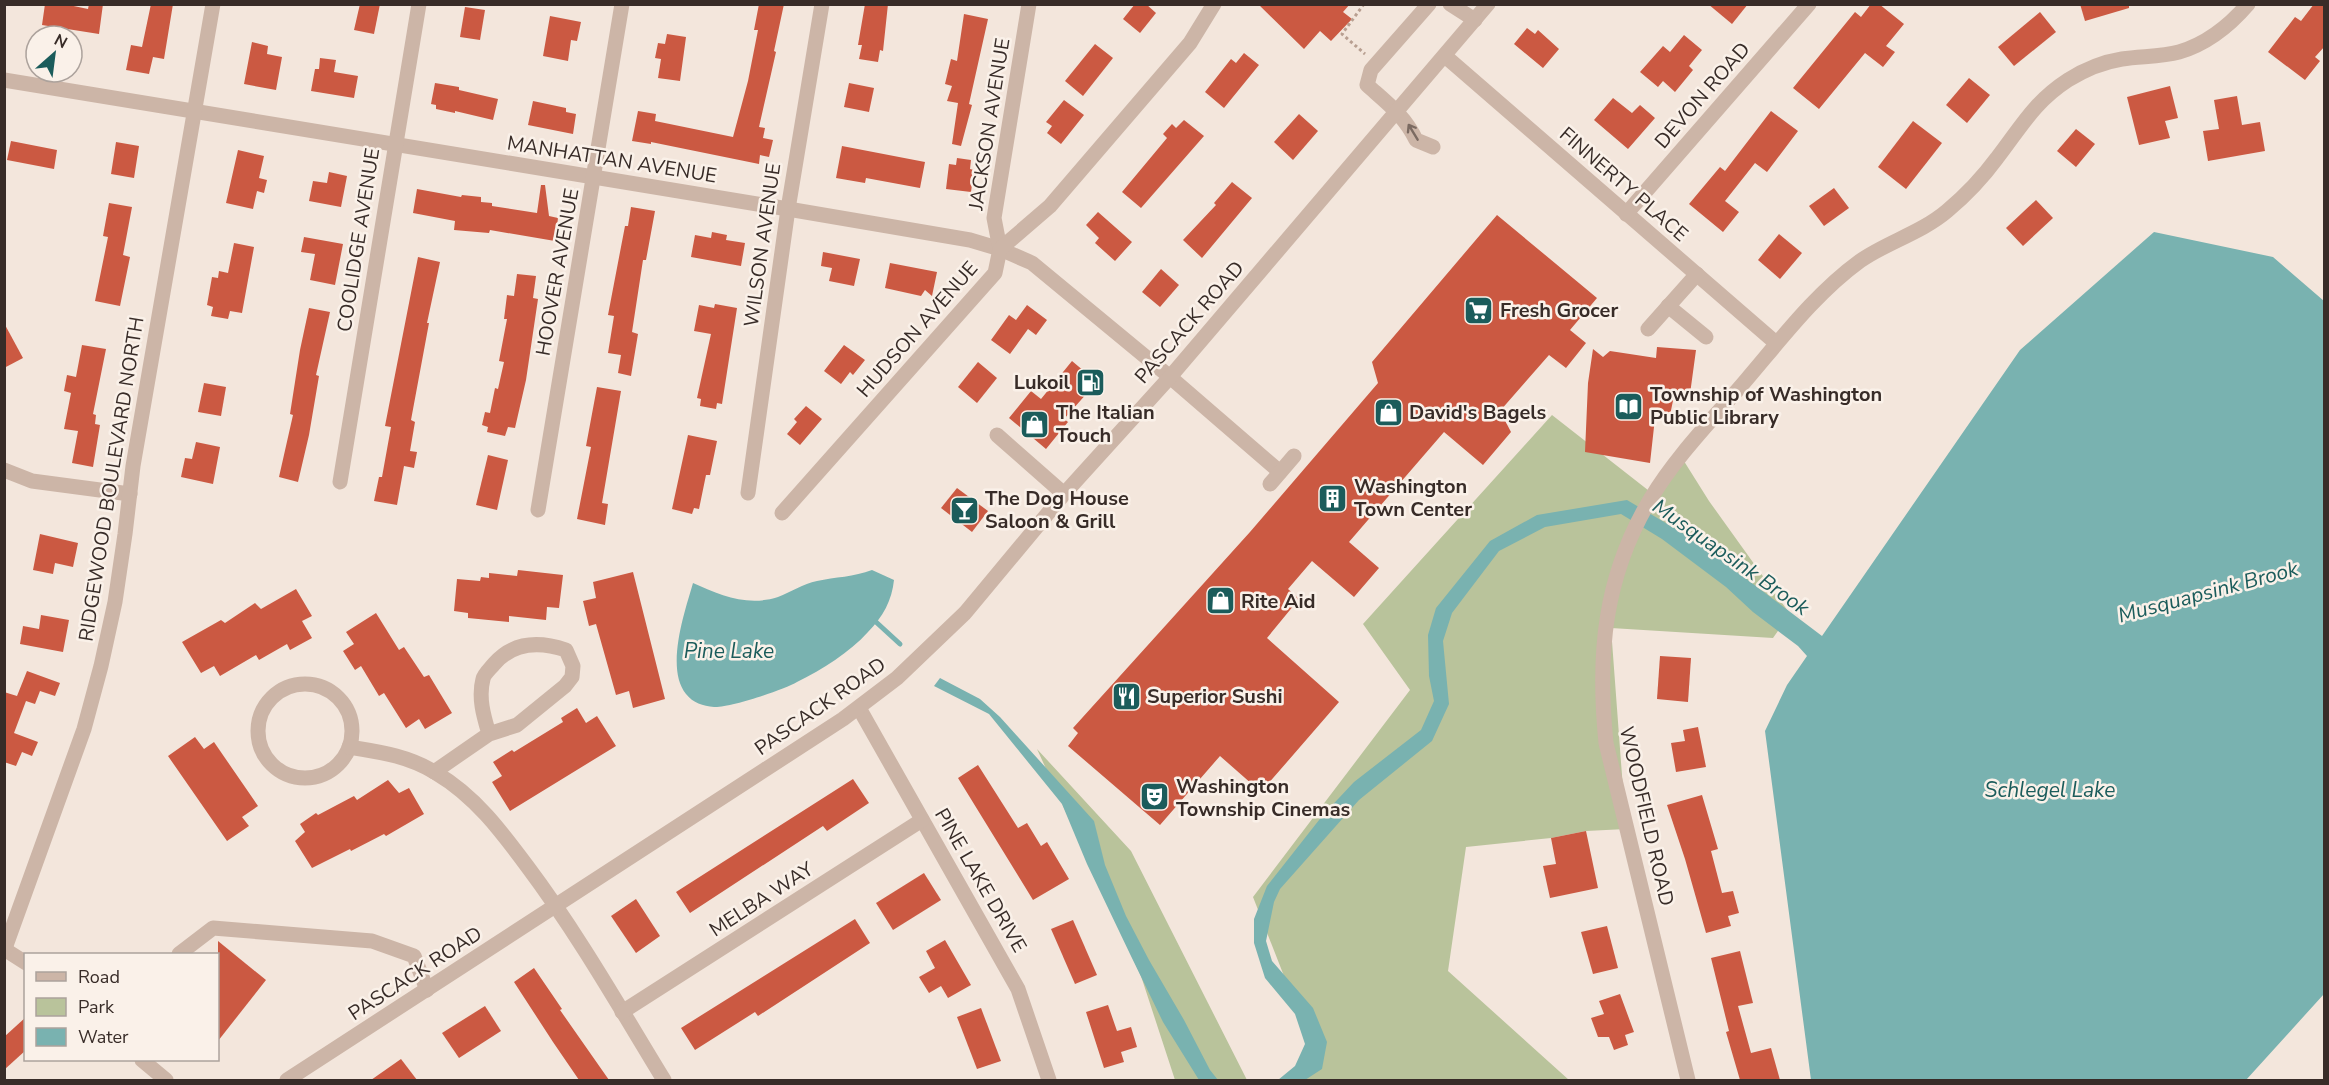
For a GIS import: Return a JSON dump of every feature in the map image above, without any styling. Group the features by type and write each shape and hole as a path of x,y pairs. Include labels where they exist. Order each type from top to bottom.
{"street":[{"name":"RIDGEWOOD BOULEVARD NORTH","path":"5,950 84,729 101,666 115,602 133,466 213,4"},
{"name":"COOLIDGE AVENUE","path":"340,482 419,4"},
{"name":"HOOVER AVENUE","path":"538,510 622,4"},
{"name":"WILSON AVENUE","path":"748,493 788,209 822,4"},
{"name":"JACKSON AVENUE","path":"1000,249 994,218 1029,4"},
{"name":"HUDSON AVENUE","path":"782,513 995,273 1000,249 1050,206 1190,43 1214,4"},
{"path":"1429,4 1371,70 1367,85 1397,111 1410,127 1416,140 1433,147"},
{"path":"1450,4 1474,20"},
{"name":"PASCACK ROAD","path":"287,1080 859,708 905,671 965,613 1064,494 1170,377 1488,4"},
{"name":"DEVON ROAD","path":"1626,214 1809,4"},
{"name":"WOODFIELD ROAD","path":"1688,1080 1606,743 1601,694 1602,649 1608,610 1619,566 1647,505 1672,469 1776,343 1834,283 1862,260 1946,212 1998,158 2025,118 2044,98 2068,80 2093,68 2119,59 2178,52 2196,45 2220,31 2248,4"},
{"name":"FINNERTY PLACE","path":"1445,56 1776,343"},
{"name":"MANHATTAN AVENUE","path":"4,81 970,240 1032,262 1170,377 1275,478 1294,456"},
{"path":"1648,329 1697,274"},
{"path":"1668,306 1706,338"},
{"path":"997,435 1064,494"},
{"path":"4,470 32,481 130,494"},
{"path":"435,772 489,734 517,725 565,686 572,677 573,666 566,650 542,645 516,648 505,652 483,677 481,705 489,734"},
{"path":"307,684 322,687 334,694 347,712 352,733 350,747 341,761 329,772 314,777 297,778 282,772 269,762 261,748 258,732 260,715 268,701 279,691 307,684"},
{"name":"PINE LAKE DRIVE","path":"859,708 1018,989 1049,1080"},
{"path":"350,747 387,753 435,772 460,789 482,810 557,906 664,1080"},
{"name":"MELBA WAY","path":"622,1012 922,820"},
{"path":"180,953 213,928 372,941 414,956 427,990"},
{"path":"5,950 24,962"},
{"path":"144,1061 166,1080"}],"path":[{"path":"1364,4 1342,34 1376,64"}],"green space":[{"path":"1552,415 1653,494 1682,458 1709,501 1790,614 1773,638 1611,628 1626,829 1586,831 1551,838 1466,847 1448,971 1569,1080 1295,1080 1313,1050 1253,897 1410,690 1363,624"},
{"path":"1037,749 1131,851 1247,1080 1175,1080 1141,976"}],"water":[{"name":"Schlegel Lake","path":"2154,232 2273,257 2324,301 2324,994 2246,1080 1811,1080 1765,731 1787,685 1807,656 1726,587 1662,539 1621,514 1545,527 1499,551 1452,613 1443,641 1449,704 1432,741 1359,800 1280,889 1274,902 1266,941 1272,961 1313,1008 1327,1042 1322,1069 1305,1080 1278,1080 1295,1066 1305,1044 1295,1014 1265,978 1254,943 1254,919 1267,886 1323,815 1354,782 1421,730 1434,701 1429,676 1428,635 1436,608 1490,541 1537,515 1627,500 1696,541 1822,636 2020,350"},
{"name":"Pine Lake","path":"872,570 894,580 889,601 882,614 861,640 835,660 790,685 731,705 706,706 695,702 686,694 677,670 677,655 682,624 693,583 734,598 755,601 778,597 812,582"},
{"path":"940,678 980,699 1000,717 1094,821 1105,865 1126,916 1210,1070 1218,1080 1199,1080 1163,1022 1087,864 1062,804 989,714 934,686"}],"building":[{"path":"45,4 64,4 88,9 89,4 103,4 99,34 84,32 84,24 42,24"},
{"path":"151,4 173,4 164,59 153,57 149,74 126,70 131,45 142,47"},
{"path":"360,4 380,4 374,34 354,30"},
{"path":"759,4 784,4 759,127 765,128 763,138 773,140 769,157 760,155 759,164 651,142 651,144 632,141 638,111 656,114 655,121 733,137 748,81 758,30 754,30"},
{"path":"865,4 888,4 883,51 880,50 878,62 859,59 862,45 858,45"},
{"path":"1135,4 1146,4 1156,13 1140,33 1123,19"},
{"path":"1258,4 1350,4 1343,12 1352,19 1331,41 1320,31 1304,49"},
{"path":"1708,4 1748,4 1732,24"},
{"path":"1871,4 1879,4 1904,24 1886,46 1895,52 1883,67 1865,53 1819,109 1793,88 1855,12 1861,17"},
{"path":"2080,4 2129,4 2129,8 2085,21"},
{"path":"2314,4 2325,4 2325,46 2315,57 2320,61 2305,80 2268,52 2295,17 2301,21"},
{"path":"465,7 485,10 480,40 460,37"},
{"path":"2040,12 2056,32 2014,66 1998,47"},
{"path":"964,14 988,19 969,104 972,105 961,146 952,144 958,103 947,101 952,86 945,84 951,59 957,61"},
{"path":"550,16 581,22 577,41 571,40 568,61 543,56"},
{"path":"1527,28 1535,34 1538,30 1559,49 1543,68 1514,44"},
{"path":"667,34 686,37 680,81 658,78 661,59 655,58 658,43 665,44"},
{"path":"1684,35 1702,50 1689,66 1693,70 1675,92 1663,81 1658,87 1640,72 1663,46 1670,52"},
{"path":"252,42 268,46 267,54 282,57 276,90 244,84"},
{"path":"1095,44 1113,58 1083,96 1065,81"},
{"path":"1244,53 1259,65 1224,108 1205,92 1231,59 1236,63"},
{"path":"320,58 336,60 334,72 358,76 354,98 311,91 315,69 319,69"},
{"path":"1969,78 1990,95 1967,123 1946,105"},
{"path":"435,83 459,87 459,90 498,99 493,120 436,109 436,105 431,104"},
{"path":"849,83 874,88 869,112 844,107"},
{"path":"2170,86 2178,118 2165,121 2170,138 2139,145 2127,97"},
{"path":"2237,96 2242,125 2260,122 2265,151 2208,161 2203,131 2219,129 2214,100"},
{"path":"1613,98 1632,113 1640,105 1655,118 1628,149 1594,120"},
{"path":"1064,100 1084,115 1061,144 1047,133 1052,126 1046,122"},
{"path":"533,101 566,108 566,112 576,114 573,134 528,125"},
{"path":"1771,111 1798,131 1767,172 1755,163 1725,201 1739,212 1723,232 1689,204 1720,167 1725,171"},
{"path":"1299,114 1318,131 1293,160 1274,142"},
{"path":"1184,120 1204,136 1141,208 1122,192 1167,138 1163,134 1172,124 1176,128"},
{"path":"1913,121 1942,143 1906,189 1878,167"},
{"path":"2076,129 2095,144 2076,167 2057,151"},
{"path":"11,141 57,150 54,169 7,160"},
{"path":"116,142 139,146 134,178 111,174"},
{"path":"842,146 925,162 920,188 866,178 865,183 836,178"},
{"path":"238,150 264,156 259,178 267,180 264,193 257,191 253,209 226,203"},
{"path":"957,158 971,160 970,169 974,170 971,192 946,189 949,164 956,165"},
{"path":"329,172 347,176 341,207 309,201 313,181 327,183"},
{"path":"1232,182 1252,198 1202,258 1183,240 1216,205 1214,203"},
{"path":"541,185 545,185 549,216 558,218 555,241 490,230 489,233 454,230 455,221 413,213 417,189 461,197 462,195 481,197 481,202 492,203 492,206 537,213"},
{"path":"1834,188 1849,208 1824,226 1809,206"},
{"path":"2036,200 2053,218 2023,246 2006,228"},
{"path":"109,203 132,207 123,255 130,257 120,306 95,301 108,237 103,236"},
{"path":"631,207 655,211 646,260 643,260 632,332 638,334 631,376 618,373 621,355 608,353 614,316 608,315 625,226 628,226"},
{"path":"1098,212 1132,242 1115,261 1095,243 1099,238 1086,225"},
{"name":"Washington Town Center","path":"1497,215 1597,298 1570,330 1586,343 1566,368 1549,355 1500,411 1511,432 1483,465 1444,432 1349,542 1379,568 1354,597 1312,561 1288,589 1299,599 1267,638 1339,702 1261,792 1220,756 1160,825 1068,746 1078,733 1073,728 1250,532 1378,383 1372,362"},
{"path":"712,232 727,235 726,240 745,243 741,266 691,257 695,235 711,238"},
{"path":"1779,234 1802,253 1780,279 1758,260"},
{"path":"304,237 343,244 335,285 310,280 315,254 301,252"},
{"path":"234,243 254,247 242,313 230,311 228,319 211,316 213,307 207,305 212,277 218,278 219,271 228,273"},
{"path":"823,252 860,259 854,286 829,281 832,268 821,266"},
{"path":"418,257 440,262 411,420 415,422 410,451 417,452 414,468 404,466 397,505 374,501 379,477 382,477 391,427 385,426"},
{"path":"890,263 937,272 932,296 925,290 921,296 885,288"},
{"path":"1161,269 1179,285 1160,307 1142,292"},
{"path":"517,274 536,276 533,298 538,299 526,380 515,428 508,427 505,436 487,432 488,427 482,425 485,412 490,413 495,388 498,389 504,362 499,361 507,319 504,319 507,295 514,296"},
{"path":"715,304 737,308 722,404 717,403 716,409 700,406 701,399 697,398 711,334 694,331 699,305 714,308"},
{"path":"1027,305 1047,320 1036,335 1028,329 1010,354 991,340 1009,315 1016,320"},
{"path":"309,308 330,312 316,375 319,376 309,435 298,482 279,477 293,415 290,414"},
{"path":"4,323 23,358 4,368"},
{"path":"82,345 106,349 93,414 96,415 95,424 100,425 93,467 72,463 78,431 64,429 71,393 64,391 67,375 76,377"},
{"path":"844,345 865,360 853,375 850,372 841,384 824,371"},
{"name":"Township of Washington Public Library","path":"1657,347 1696,350 1690,394 1675,391 1669,420 1655,418 1650,463 1585,452 1588,383 1593,349 1603,357 1610,351 1656,358"},
{"path":"1072,361 1097,382 1064,419 1068,422 1046,449 1009,418 1031,391 1041,399"},
{"path":"978,362 997,378 977,403 958,387"},
{"path":"204,383 226,387 221,416 198,412"},
{"path":"597,387 621,391 602,503 608,504 605,525 577,519 591,447 586,446"},
{"path":"806,406 822,419 800,445 787,434 797,422 794,419"},
{"path":"688,435 717,441 710,475 706,475 699,509 694,508 692,514 672,509"},
{"path":"196,442 220,447 213,484 181,477 185,458 192,459"},
{"path":"488,455 508,460 497,510 476,505"},
{"name":"The Dog House Saloon & Grill","path":"957,488 988,511 972,532 941,508"},
{"path":"40,534 78,543 73,567 55,563 53,574 33,570"},
{"path":"518,570 563,575 559,608 547,607 546,620 509,616 509,622 468,618 468,613 454,611 457,579 480,581 481,577 489,578 489,573 517,576"},
{"path":"633,572 665,699 633,708 629,691 616,695 596,624 589,626 583,601 596,598 593,582"},
{"path":"296,589 312,616 302,621 312,638 290,650 287,644 259,660 256,655 220,676 214,666 201,673 182,642 221,620 225,623 255,603 261,609"},
{"path":"376,613 399,650 404,647 424,677 429,675 452,713 425,729 419,719 406,728 384,693 379,696 361,666 355,670 343,651 354,644 346,632"},
{"path":"41,615 69,620 63,652 20,644 23,626 39,629"},
{"path":"1660,656 1691,658 1688,702 1657,699"},
{"path":"27,671 60,683 55,696 40,691 35,704 26,701 14,733 38,742 32,756 22,752 16,766 4,762 4,692 17,696"},
{"path":"577,708 586,723 597,716 616,746 510,811 492,782 502,776 493,762 563,722 561,718"},
{"path":"1698,727 1706,767 1676,772 1671,743 1685,741 1683,730"},
{"path":"195,737 204,749 214,742 258,806 242,817 249,826 227,841 168,756"},
{"path":"978,765 1018,828 1027,823 1041,846 1047,842 1069,879 1033,900 958,778"},
{"path":"853,779 869,803 827,831 823,826 690,913 676,892"},
{"path":"388,780 399,793 409,788 424,814 386,836 384,834 312,868 295,841 305,832 300,824 316,813 318,815 354,796 357,800"},
{"path":"1702,795 1718,849 1711,851 1722,893 1733,891 1739,913 1728,916 1731,926 1706,933 1667,805"},
{"path":"1586,831 1598,888 1550,898 1543,866 1556,864 1551,838"},
{"path":"924,873 941,900 893,930 876,903"},
{"path":"636,899 660,936 636,953 611,916"},
{"path":"855,919 870,943 758,1016 755,1012 695,1050 681,1028"},
{"path":"1073,920 1097,975 1075,984 1051,929"},
{"path":"1607,926 1618,968 1593,974 1581,932"},
{"path":"945,940 971,985 948,998 941,986 929,993 919,977 935,968 926,951"},
{"path":"218,941 266,980 219,1040 219,953"},
{"path":"1740,951 1753,1003 1738,1006 1751,1053 1771,1048 1780,1080 1740,1080 1726,1032 1729,1031 1711,958"},
{"path":"534,968 609,1080 579,1080 553,1042 514,982"},
{"path":"1620,994 1634,1032 1625,1035 1628,1045 1614,1050 1609,1037 1598,1037 1591,1018 1604,1014 1599,1001"},
{"path":"1108,1005 1117,1031 1131,1027 1137,1047 1121,1052 1124,1062 1104,1068 1086,1012"},
{"path":"485,1006 501,1031 459,1058 442,1033"},
{"path":"981,1008 1001,1061 977,1069 957,1017"},
{"path":"24,1019 24,1052 4,1070 4,1037"},
{"path":"401,1059 417,1080 371,1080"}],"waterway":[{"path":"876,622 900,644"}],"place":[{"name":"Fresh Grocer","path":"1479,310"},
{"name":"Lukoil","path":"1091,382"},
{"name":"Township of Washington Public Library","path":"1629,406"},
{"name":"David's Bagels","path":"1388,412"},
{"name":"The Italian Touch","path":"1035,424"},
{"name":"Washington Town Center","path":"1333,498"},
{"name":"The Dog House Saloon & Grill","path":"964,510"},
{"name":"Rite Aid","path":"1220,601"},
{"name":"Superior Sushi","path":"1126,696"},
{"name":"Washington Township Cinemas","path":"1155,797"}],"water label":[{"name":"Musquapsink Brook","path":"1731,557"},
{"name":"Musquapsink Brook","path":"2208,592"}]}
